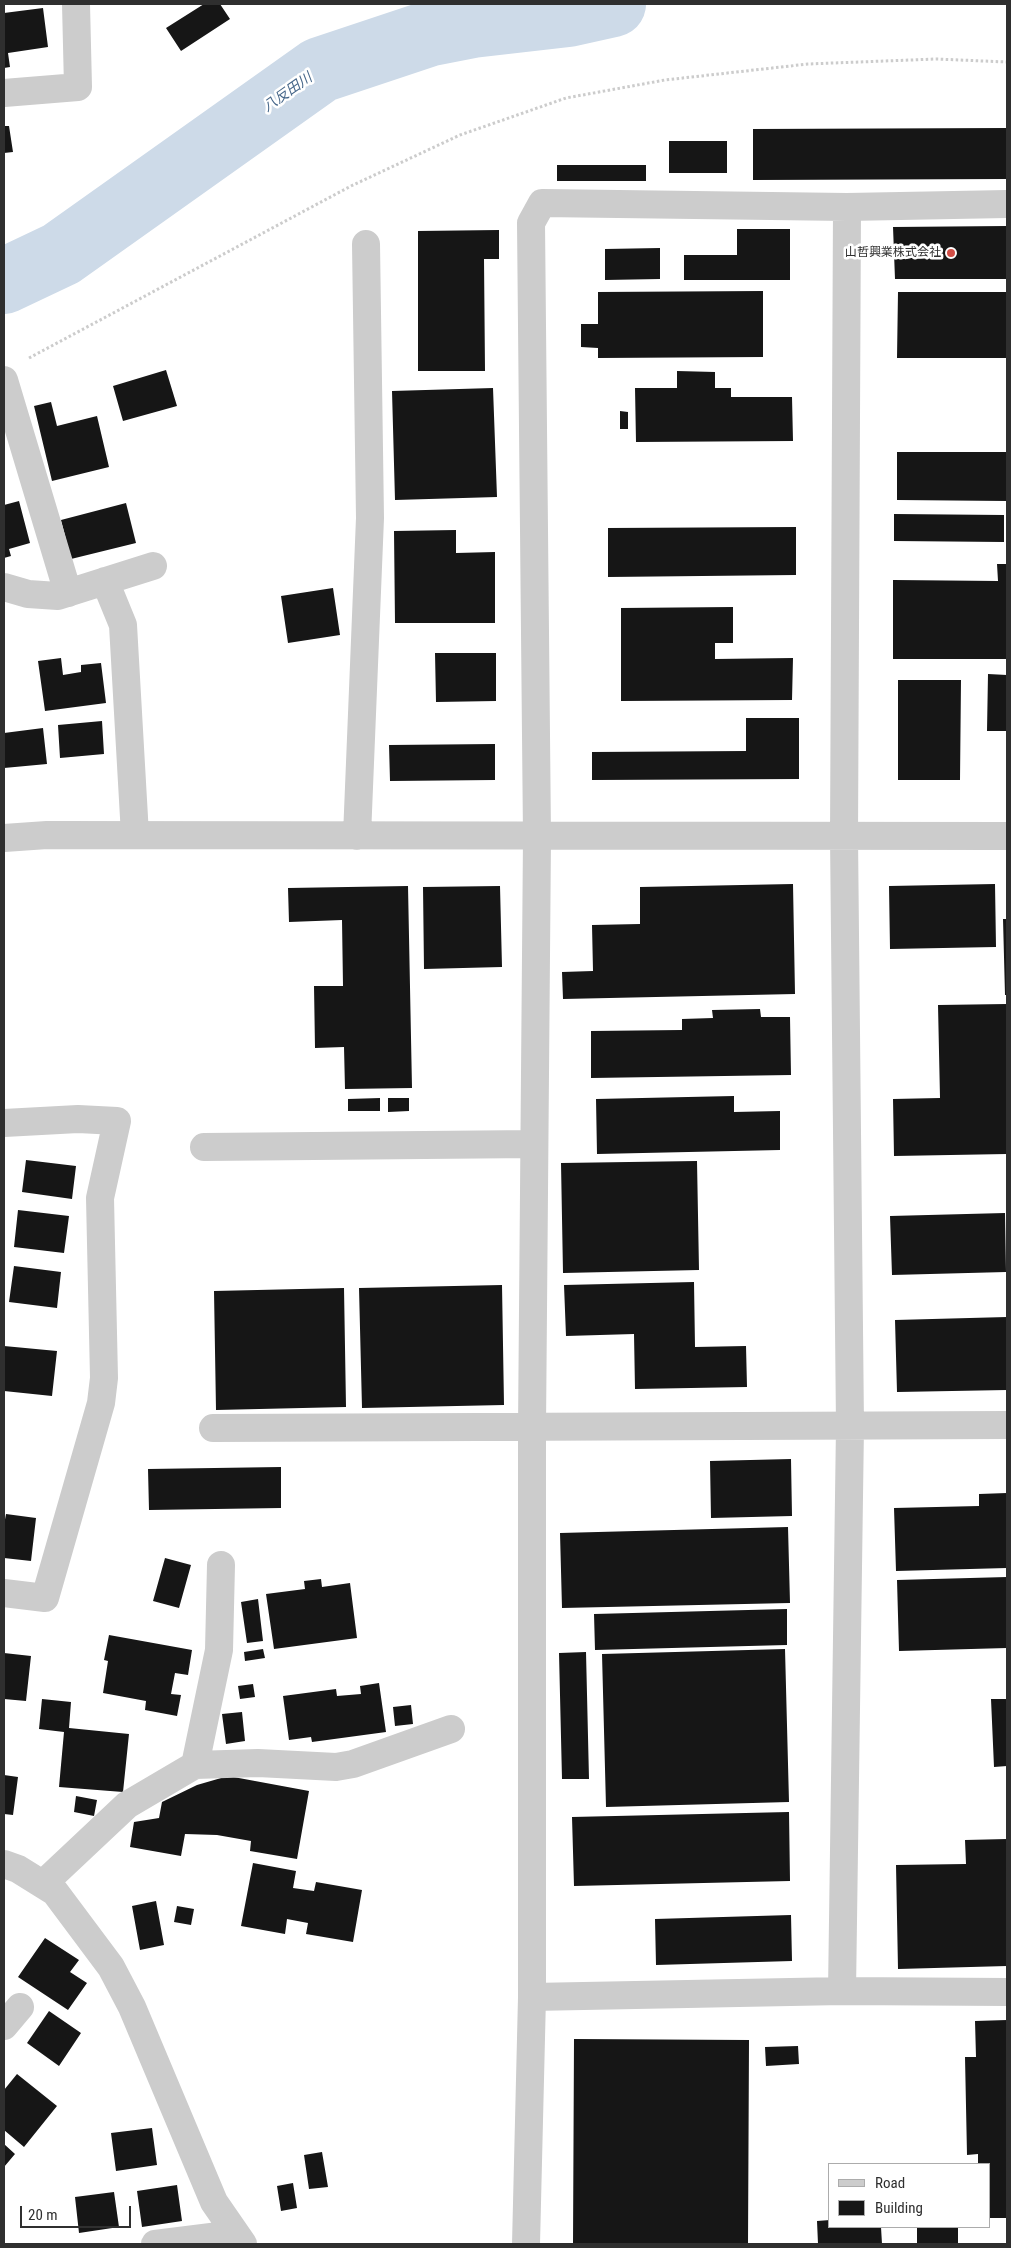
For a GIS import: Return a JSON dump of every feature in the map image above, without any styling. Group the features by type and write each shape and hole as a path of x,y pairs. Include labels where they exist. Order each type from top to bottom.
{"street":[{"path":"4,93 78,87 76,4"},
{"path":"526,2244 532,1997 532,1428 537,836 531,224 542,203 847,207 1007,204"},
{"path":"842,1992 850,1426 844,836 847,207"},
{"path":"357,836 370,518 366,244"},
{"path":"13,371 68,593"},
{"path":"4,586 28,594 58,596 152,566"},
{"path":"106,581 123,625 135,835"},
{"path":"4,838 48,835 1007,836"},
{"path":"4,1123 78,1120 117,1121 100,1198 104,1378 101,1403 45,1598 4,1593"},
{"path":"204,1146 534,1144"},
{"path":"213,1428 1007,1425"},
{"path":"195,1765 219,1650 221,1565"},
{"path":"43,1884 127,1805 195,1765 258,1763 336,1767 354,1764 450,1729"},
{"path":"4,1864 18,1869 55,1892 111,1967 132,2007 214,2202 239,2239"},
{"path":"532,1997 842,1992 1007,1992"},
{"path":"155,2244 239,2239"}],"path":[{"path":"13,371 75,335 351,186 460,135 566,98 665,80 808,64 936,59 1007,62"}],"building":[{"path":"204,4 220,4 230,19 181,51 166,28"},
{"path":"43,8 48,47 8,53 10,67 4,68 4,13"},
{"path":"4,126 9,126 13,152 4,153"},
{"path":"1007,128 1007,179 753,180 753,129"},
{"path":"669,141 727,141 727,173 669,173"},
{"path":"557,165 646,165 646,181 557,181"},
{"name":"山哲興業株式会社","path":"1007,226 1007,279 895,279 893,227"},
{"path":"737,229 790,229 790,280 684,280 684,255 737,255"},
{"path":"499,230 499,259 484,259 485,371 418,371 418,231"},
{"path":"660,248 660,279 605,280 605,249"},
{"path":"763,291 763,357 598,358 598,348 581,347 581,324 598,324 598,292"},
{"path":"898,292 1007,292 1007,358 897,358"},
{"path":"166,370 177,406 123,421 113,386"},
{"path":"677,371 715,372 715,388 731,388 731,397 792,397 793,441 636,442 635,388 677,388"},
{"path":"493,388 497,497 395,500 392,391"},
{"path":"51,402 57,426 97,416 109,467 52,481 34,406"},
{"path":"620,411 628,412 628,429 620,429"},
{"path":"897,452 1007,452 1007,501 897,500"},
{"path":"19,501 30,543 9,549 11,556 4,558 4,505"},
{"path":"126,503 136,543 71,559 61,520"},
{"path":"894,514 1004,515 1004,542 894,541"},
{"path":"796,527 796,575 608,577 608,528"},
{"path":"456,530 456,553 495,552 495,623 395,623 394,531"},
{"path":"997,564 1007,564 1007,659 893,659 893,580 998,581"},
{"path":"333,588 340,635 288,643 281,596"},
{"path":"733,607 733,643 715,643 715,659 793,658 792,700 621,701 621,608"},
{"path":"435,653 496,653 496,701 436,702"},
{"path":"61,658 63,675 81,672 81,665 101,663 106,703 45,711 38,661"},
{"path":"988,674 1007,675 1007,731 987,731"},
{"path":"898,680 961,680 960,780 898,780"},
{"path":"746,718 799,718 799,779 592,780 592,752 746,751"},
{"path":"102,721 104,754 60,758 58,725"},
{"path":"43,728 47,764 4,768 4,733"},
{"path":"495,744 495,780 390,781 389,745"},
{"path":"793,884 795,994 563,999 562,972 593,971 592,925 640,924 640,887"},
{"path":"995,884 996,947 890,949 889,886"},
{"path":"408,886 412,1088 345,1089 344,1047 315,1048 314,986 343,986 342,920 289,922 288,888"},
{"path":"500,886 502,967 424,969 423,887"},
{"path":"1003,919 1007,919 1007,995 1005,995"},
{"path":"1007,1004 1007,1154 894,1156 893,1099 940,1098 938,1005"},
{"path":"760,1009 761,1017 790,1017 791,1075 591,1078 591,1031 682,1030 682,1019 713,1018 712,1010"},
{"path":"734,1096 734,1112 780,1111 780,1150 597,1154 596,1099"},
{"path":"380,1098 380,1111 348,1111 348,1099"},
{"path":"388,1098 409,1098 409,1111 388,1112"},
{"path":"26,1160 76,1166 72,1199 22,1192"},
{"path":"697,1161 699,1270 563,1273 561,1163"},
{"path":"18,1210 69,1216 64,1253 14,1247"},
{"path":"1005,1213 1006,1272 892,1275 890,1216"},
{"path":"14,1266 61,1272 57,1308 9,1302"},
{"path":"694,1282 695,1347 746,1346 747,1387 635,1389 634,1334 566,1336 564,1285"},
{"path":"502,1285 504,1405 362,1408 359,1288"},
{"path":"344,1288 346,1407 216,1410 214,1291"},
{"path":"1007,1317 1007,1390 897,1392 895,1320"},
{"path":"4,1346 57,1351 52,1396 4,1391"},
{"path":"791,1459 792,1516 711,1518 710,1461"},
{"path":"281,1467 281,1508 149,1510 148,1469"},
{"path":"1007,1493 1007,1568 896,1571 894,1508 979,1506 979,1494"},
{"path":"6,1514 36,1518 31,1561 4,1558"},
{"path":"788,1527 790,1603 562,1608 560,1533"},
{"path":"165,1558 191,1565 179,1608 153,1601"},
{"path":"1007,1577 1007,1648 899,1651 897,1580"},
{"path":"321,1579 322,1587 350,1583 357,1638 274,1649 266,1594 305,1589 304,1581"},
{"path":"258,1599 263,1641 247,1643 241,1602"},
{"path":"787,1609 787,1645 595,1650 594,1614"},
{"path":"109,1635 192,1650 188,1675 175,1673 171,1694 181,1695 177,1716 145,1710 146,1701 103,1693 108,1661 104,1660"},
{"path":"263,1649 265,1658 245,1661 244,1652"},
{"path":"785,1649 789,1802 606,1807 602,1654"},
{"path":"586,1652 589,1779 562,1779 559,1653"},
{"path":"4,1653 31,1656 26,1701 4,1699"},
{"path":"379,1683 386,1732 312,1742 311,1737 289,1740 283,1696 336,1689 337,1696 361,1694 360,1686"},
{"path":"253,1684 255,1697 240,1699 238,1686"},
{"path":"42,1699 71,1702 69,1728 129,1734 123,1792 59,1787 64,1732 39,1729"},
{"path":"991,1699 1007,1699 1007,1766 994,1767"},
{"path":"411,1705 413,1724 395,1726 393,1707"},
{"path":"242,1712 245,1741 226,1744 222,1714"},
{"path":"4,1775 18,1777 13,1815 4,1814"},
{"path":"228,1776 309,1791 297,1859 250,1851 251,1841 217,1835 185,1834 181,1856 130,1847 134,1822 159,1818 162,1802 197,1785"},
{"path":"76,1796 97,1800 94,1816 74,1812"},
{"path":"789,1812 790,1881 574,1886 572,1817"},
{"path":"1007,1839 1007,1966 898,1969 896,1865 966,1864 965,1840"},
{"path":"253,1863 296,1871 293,1888 314,1891 316,1882 362,1890 353,1942 306,1934 308,1923 287,1919 285,1934 241,1926"},
{"path":"156,1901 164,1945 140,1950 132,1906"},
{"path":"177,1906 194,1909 191,1925 174,1922"},
{"path":"791,1915 792,1961 656,1965 655,1919"},
{"path":"45,1938 79,1960 70,1972 87,1983 68,2010 18,1977"},
{"path":"49,2011 81,2033 59,2066 27,2043"},
{"path":"1007,2020 1007,2218 991,2218 991,2163 978,2163 978,2154 967,2155 965,2057 976,2057 975,2021"},
{"path":"574,2039 749,2040 748,2244 573,2244"},
{"path":"798,2046 799,2064 766,2066 765,2047"},
{"path":"17,2074 57,2106 24,2147 4,2130 4,2090"},
{"path":"152,2128 157,2165 116,2171 111,2133"},
{"path":"4,2144 15,2154 4,2167"},
{"path":"322,2152 328,2187 309,2189 304,2155"},
{"path":"293,2183 297,2208 281,2211 277,2186"},
{"path":"177,2185 182,2221 142,2227 137,2191"},
{"path":"114,2192 119,2227 79,2233 75,2197"},
{"path":"828,2220 828,2228 881,2228 882,2244 818,2244 817,2221"},
{"path":"917,2228 958,2228 958,2244 917,2244"}],"waterway":[{"name":"八反田川","path":"4,281 61,254 320,70 431,33 472,25 568,14 613,4"}],"place":[{"name":"山哲興業株式会社","path":"951,253"}]}
